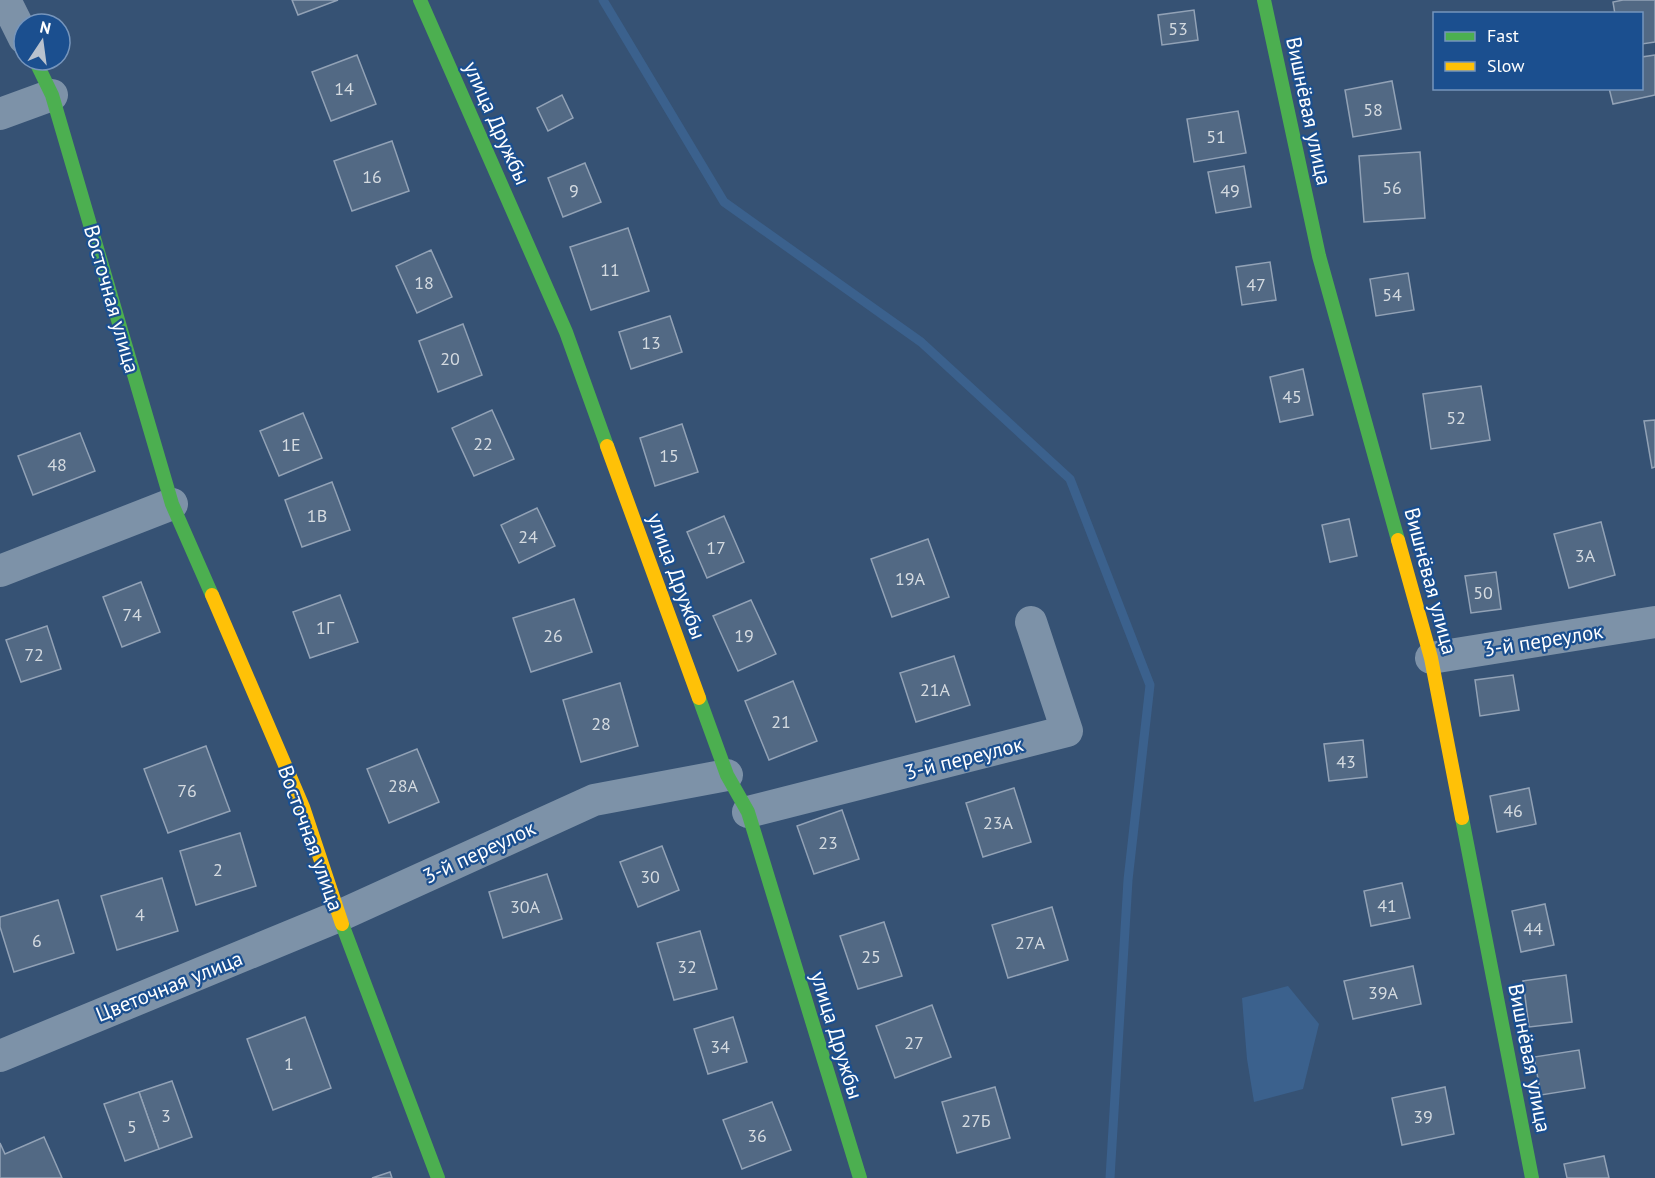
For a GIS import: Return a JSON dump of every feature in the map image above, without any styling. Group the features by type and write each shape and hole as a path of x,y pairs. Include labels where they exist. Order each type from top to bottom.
{"street":[{"path":"5,0 12,14"},
{"name":"улица Дружбы","path":"420,0 566,332 728,775 748,812 860,1178"},
{"name":"Вишнёвая улица","path":"1264,0 1319,256 1431,658 1532,1178"},
{"name":"Восточная улица","path":"41,72 52,95 172,504 303,807 339,916 438,1178"},
{"path":"0,114 52,95"},
{"path":"0,571 172,504"},
{"name":"3-й переулок","path":"748,812 1067,731 1030,621"},
{"name":"3-й переулок","path":"1431,658 1655,622"},
{"name":"3-й переулок","path":"339,916 594,800 728,775"},
{"name":"Цветочная улица","path":"0,1056 339,916"}],"water":[{"path":"1288,986 1319,1024 1303,1089 1254,1102 1247,1059 1242,998"}],"building":[{"path":"292,0 338,0 298,15"},
{"path":"1655,0 1655,42 1643,44 1643,12 1615,12 1613,2"},
{"path":"1194,10 1198,40 1162,45 1158,15"},
{"path":"357,55 376,104 331,121 312,72"},
{"path":"1655,55 1655,95 1613,104 1610,90 1643,90 1643,57"},
{"path":"1392,81 1401,129 1353,137 1345,90"},
{"path":"562,95 573,118 548,131 537,108"},
{"path":"1238,111 1246,153 1194,162 1187,119"},
{"path":"392,141 409,191 352,211 334,161"},
{"path":"1420,152 1425,218 1364,222 1359,156"},
{"path":"585,163 601,202 563,217 548,178"},
{"path":"1244,166 1251,207 1216,213 1208,172"},
{"path":"628,228 649,291 591,310 570,247"},
{"path":"431,250 452,297 417,313 396,266"},
{"path":"1270,262 1276,300 1242,305 1236,267"},
{"path":"1408,273 1414,310 1376,316 1370,279"},
{"path":"670,316 682,352 631,369 619,332"},
{"path":"463,324 482,375 438,392 419,341"},
{"path":"1303,369 1313,415 1280,422 1270,377"},
{"path":"1481,386 1490,440 1431,449 1423,394"},
{"path":"492,410 514,459 474,476 452,428"},
{"path":"303,413 322,458 279,476 260,431"},
{"path":"1655,420 1655,467 1652,468 1644,421"},
{"path":"682,424 698,472 655,486 640,438"},
{"path":"80,433 95,471 33,495 18,456"},
{"path":"332,482 350,530 302,547 285,500"},
{"path":"537,508 555,546 519,563 501,525"},
{"path":"724,516 744,562 707,578 687,532"},
{"path":"1349,519 1357,556 1330,562 1322,525"},
{"path":"1601,522 1615,575 1569,588 1554,534"},
{"path":"928,539 949,597 892,617 871,559"},
{"path":"1496,572 1501,609 1471,613 1465,576"},
{"path":"141,582 160,632 122,647 103,597"},
{"path":"340,595 358,642 310,658 293,612"},
{"path":"574,599 592,652 531,672 513,618"},
{"path":"751,600 776,654 738,671 713,616"},
{"path":"47,626 61,669 21,682 6,640"},
{"path":"954,656 970,705 916,722 900,673"},
{"path":"1513,675 1519,710 1480,716 1475,680"},
{"path":"793,681 817,741 769,760 745,701"},
{"path":"620,683 638,746 581,762 563,700"},
{"path":"1363,740 1367,777 1329,781 1324,744"},
{"path":"206,746 230,811 168,833 144,769"},
{"path":"417,749 439,802 389,823 367,769"},
{"path":"1014,788 1031,842 983,857 966,803"},
{"path":"1529,788 1536,824 1497,832 1490,796"},
{"path":"842,810 859,859 814,874 797,826"},
{"path":"240,833 256,886 196,905 180,851"},
{"path":"662,846 679,890 638,907 620,862"},
{"path":"547,874 562,919 503,938 489,892"},
{"path":"162,878 178,931 117,950 101,896"},
{"path":"1402,883 1410,918 1371,926 1364,891"},
{"path":"58,900 74,953 14,972 0,927 0,917"},
{"path":"1545,904 1554,945 1521,952 1512,911"},
{"path":"1052,907 1068,960 1008,978 992,925"},
{"path":"884,922 902,976 858,989 840,936"},
{"path":"700,931 717,989 674,1000 657,943"},
{"path":"1413,966 1421,1004 1353,1019 1344,981"},
{"path":"1566,975 1572,1022 1529,1027 1523,981"},
{"path":"932,1005 951,1057 895,1078 876,1026"},
{"path":"305,1017 331,1088 273,1110 247,1039"},
{"path":"733,1017 747,1062 708,1074 694,1029"},
{"path":"1579,1050 1585,1088 1541,1095 1534,1057"},
{"path":"172,1081 192,1137 159,1149 139,1092"},
{"path":"995,1087 1010,1138 957,1153 942,1102"},
{"path":"1445,1087 1454,1134 1402,1145 1392,1098"},
{"path":"139,1092 159,1149 125,1161 104,1104"},
{"path":"772,1102 791,1150 742,1169 723,1120"},
{"path":"44,1137 62,1178 0,1178 0,1143 5,1154"},
{"path":"1604,1156 1609,1178 1567,1178 1564,1164"},
{"path":"390,1172 392,1178 372,1178"}],"waterway":[{"path":"603,0 724,202 921,342 1070,479 1150,685 1128,880 1110,1178"}],"traffic: fast":[{"path":"420,0 566,332 607,446"},
{"path":"1264,0 1319,256 1398,540"},
{"path":"41,72 52,95 172,504 212,595"},
{"path":"699,698 727,775 748,812 860,1178"},
{"path":"1462,818 1532,1178"},
{"path":"342,924 438,1178"}],"traffic: slow":[{"path":"607,446 699,698"},
{"path":"1398,540 1431,658 1462,818"},
{"path":"212,595 303,807 342,924"}]}
